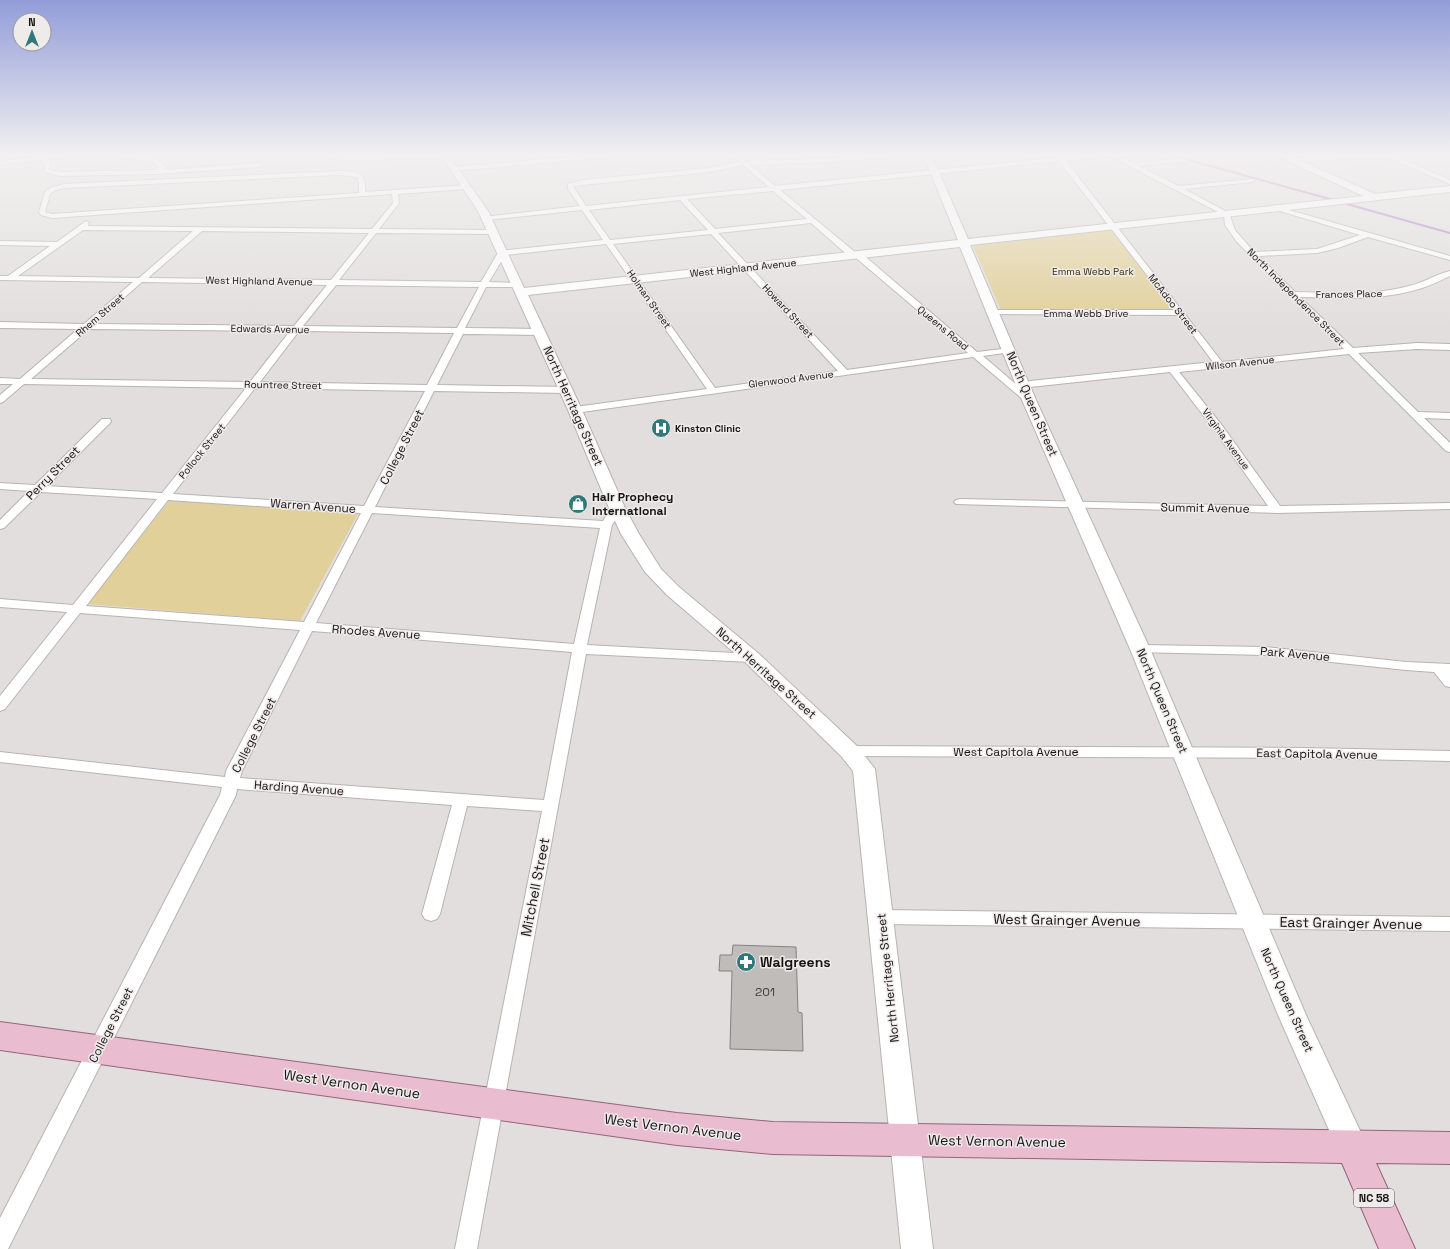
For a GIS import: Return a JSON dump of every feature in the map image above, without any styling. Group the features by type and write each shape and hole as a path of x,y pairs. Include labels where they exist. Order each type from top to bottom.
{"main road":[{"name":"West Vernon Avenue","path":"0,1036 677,1129 773,1138 1450,1148"},
{"name":"North Queen Street","path":"1352,1147 1397,1249"}],"street":[{"path":"42,212 43,214 52,216 115,212"},
{"name":"Pollock Street","path":"0,706 389,212"},
{"name":"North Herritage Street","path":"482,212 540,332 617,508 630,534 654,572 673,591 752,658 849,751 864,769 882,917 917,1249"},
{"path":"81,228 374,231 489,225 562,212"},
{"name":"Holman Street","path":"589,212 634,280 712,390"},
{"name":"Howard Street","path":"695,212 844,372"},
{"name":"Queens Road","path":"802,212 1029,400"},
{"name":"North Queen Street","path":"951,212 1029,400 1140,649 1292,1015 1352,1147"},
{"name":"McAdoo Street","path":"1102,212 1220,365"},
{"name":"West Highland Avenue","path":"0,278 484,284 519,288 634,280 1241,212"},
{"path":"1290,212 1450,258"},
{"path":"0,285 81,228 92,214"},
{"name":"North Independence Street","path":"1227,214 1228,223 1233,232 1252,254 1450,449"},
{"path":"502,253 812,221"},
{"name":"Rhem Street","path":"0,400 200,229"},
{"path":"1252,254 1294,253 1318,250 1366,234"},
{"path":"0,243 58,244"},
{"name":"College Street","path":"0,1241 228,795 234,771 370,510 484,284 502,253"},
{"name":"Frances Place","path":"1294,294 1372,295 1392,293 1414,288 1450,273"},
{"name":"Emma Webb Drive","path":"993,312 1180,313"},
{"name":"Edwards Avenue","path":"0,325 540,332"},
{"name":"Wilson Avenue","path":"1030,384 1396,347 1450,347"},
{"name":"Glenwood Avenue","path":"575,410 1008,350"},
{"name":"Virginia Avenue","path":"1173,370 1217,426 1277,510"},
{"name":"Rountree Street","path":"0,381 566,390"},
{"path":"1416,415 1450,416"},
{"name":"Perry Street","path":"0,526 106,421"},
{"name":"Warren Avenue","path":"0,486 606,525"},
{"name":"Summit Avenue","path":"960,502 1277,510 1450,506"},
{"path":"606,525 617,508"},
{"name":"Mitchell Street","path":"466,1249 580,648 606,525"},
{"name":"Rhodes Avenue","path":"0,603 580,648 752,658"},
{"name":"Park Avenue","path":"1140,649 1265,651 1406,666 1444,667"},
{"path":"1444,667 1450,683"},
{"name":"West Capitola Avenue","path":"849,751 1183,752"},
{"name":"East Capitola Avenue","path":"1183,752 1450,756"},
{"name":"Harding Avenue","path":"0,757 231,783 551,806"},
{"path":"431,914 461,800"},
{"name":"West Grainger Avenue","path":"882,917 1253,922"},
{"name":"East Grainger Avenue","path":"1253,922 1450,924"}],"green space":[{"name":"Emma Webb Park","path":"1111,229 1175,311 1001,310 972,244"},
{"path":"170,500 359,512 300,621 87,604"}],"building":[{"name":"Walgreens","path":"733,945 796,947 798,1012 802,1013 803,1051 730,1049 732,971 719,971 720,955 732,955"}],"waterway":[{"path":"1376,212 1450,233"}],"place":[{"name":"Kinston Clinic","path":"661,428"},
{"name":"Hair Prophecy International","path":"578,504"},
{"name":"Walgreens","path":"746,962"}]}
